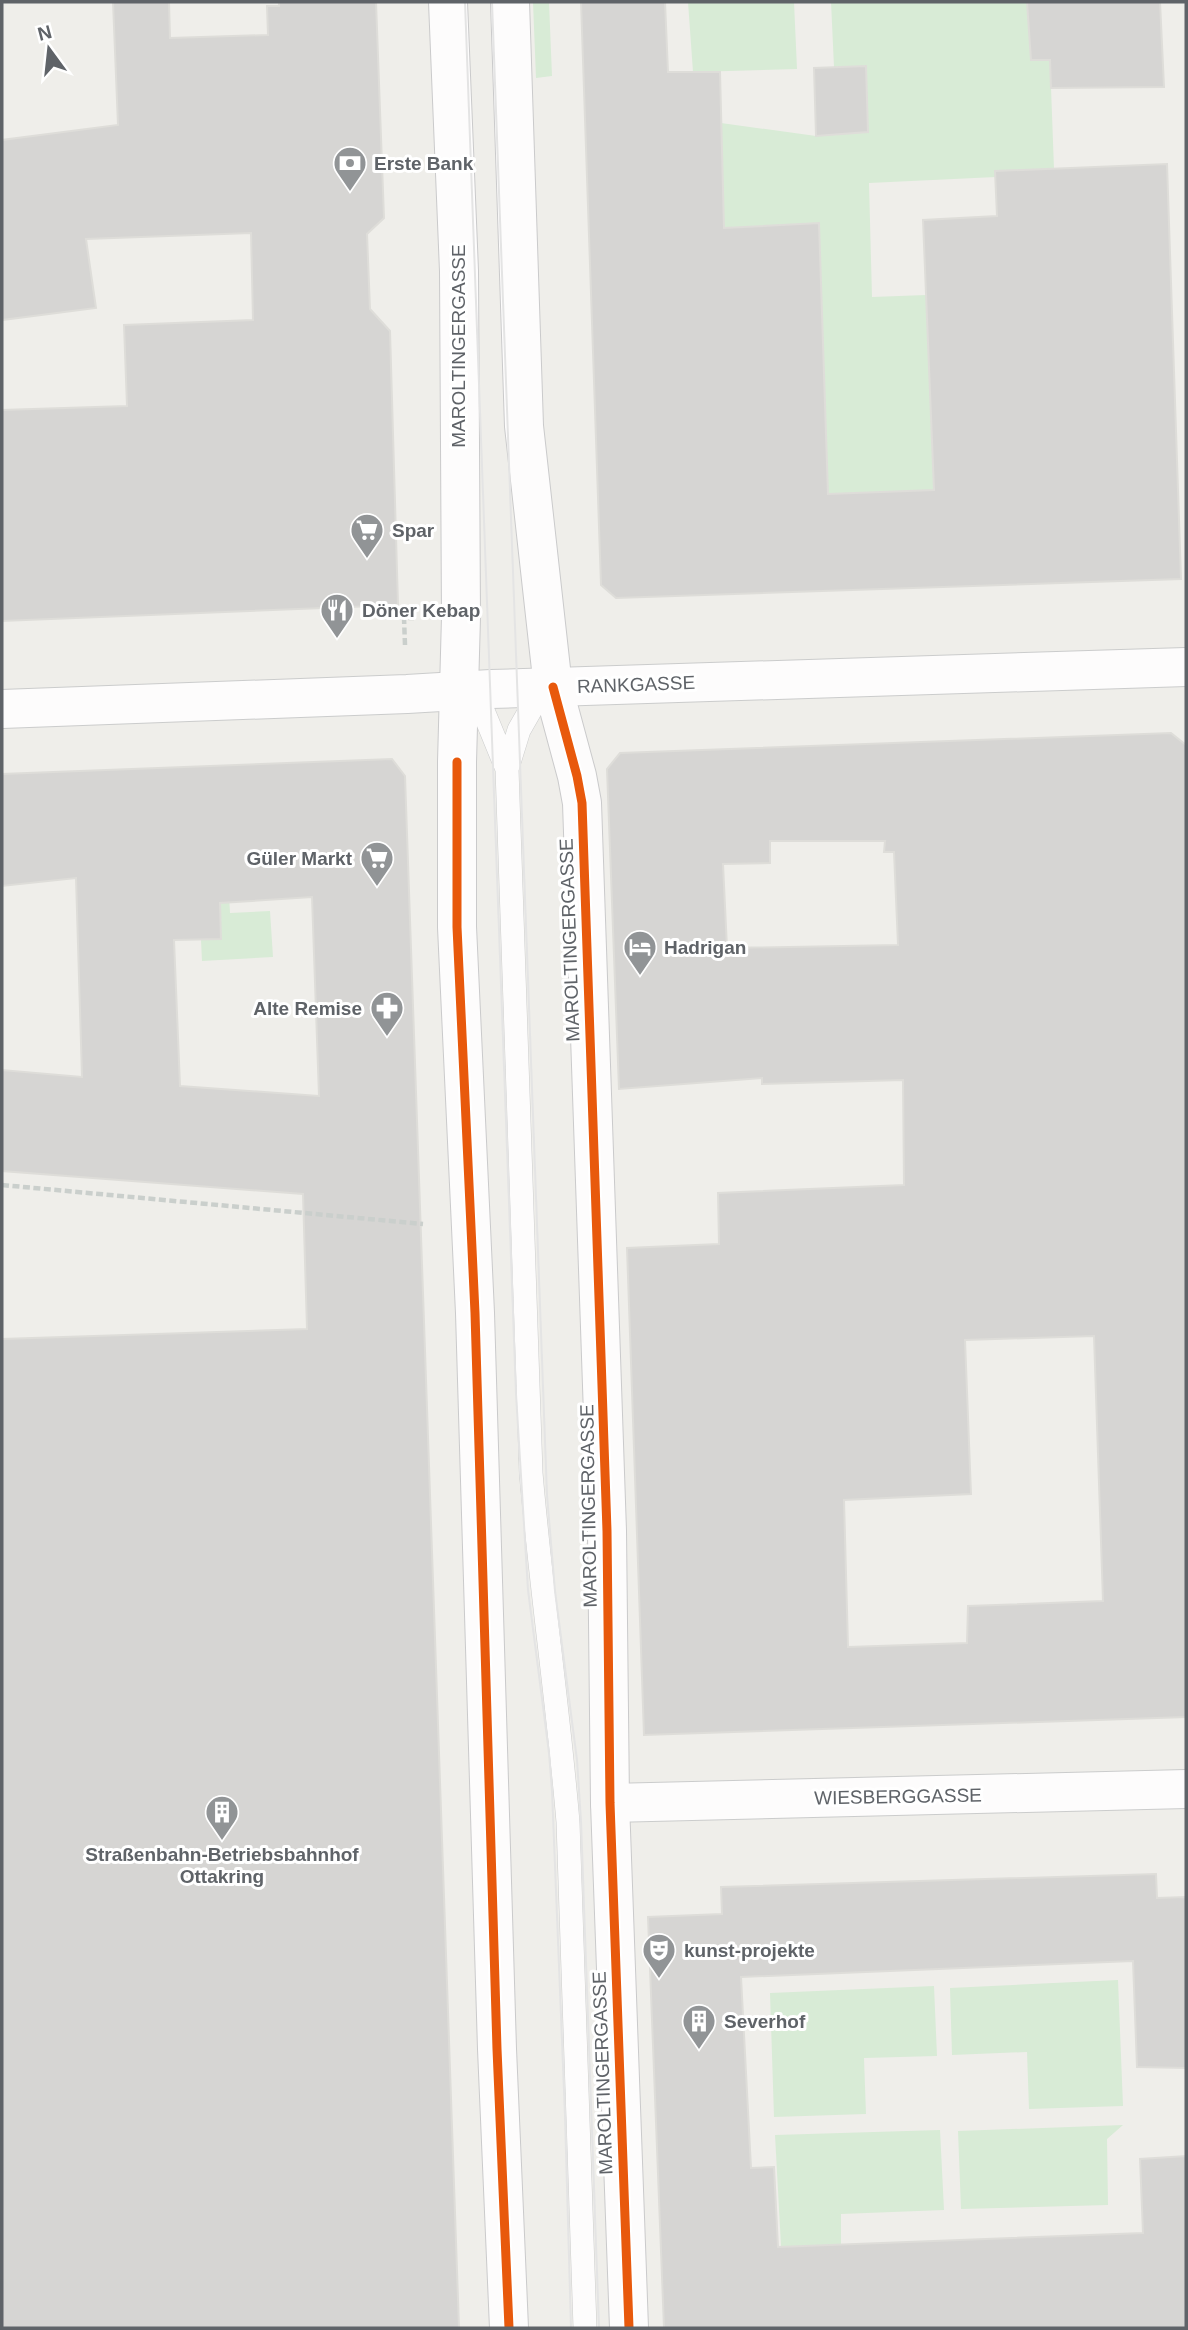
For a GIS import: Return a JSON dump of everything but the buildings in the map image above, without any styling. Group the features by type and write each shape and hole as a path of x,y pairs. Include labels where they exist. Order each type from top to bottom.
{"main road":[{"name":"MAROLTINGERGASSE","path":"448,2 459,271 460,691 457,927 475,1313 497,2049 509,2328"},
{"name":"MAROLTINGERGASSE","path":"510,2 524,426 553,687 582,803 607,1531 610,1803 629,2328"},
{"name":"RANKGASSE","path":"2,709 553,687 1186,667"},
{"name":"WIESBERGGASSE","path":"610,1803 1186,1789"}],"lane":[{"name":"MAROLTINGERGASSE","path":"506,769 519,730 539,695 553,687"},
{"name":"MAROLTINGERGASSE","path":"460,691 484,713 506,769 531,1473 568,1822 585,2328"}],"path":[{"path":"2,1185 429,1225"}],"green space":[{"path":"533,2 549,2 552,76 536,78"},
{"path":"688,2 794,2 797,69 693,72"},
{"path":"831,2 1027,2 1031,60 1050,60 1054,169 996,177 869,183 872,297 926,295 935,490 828,494 819,224 724,229 721,123 816,136 867,132 866,67 834,67"},
{"path":"228,876 230,913 270,911 273,957 202,961 198,877"},
{"path":"1118,1980 1123,2106 1029,2109 1027,2052 952,2055 950,1988"},
{"path":"934,1986 937,2056 864,2058 866,2114 774,2117 770,1993"},
{"path":"1123,2125 1107,2139 1108,2205 961,2209 958,2131"},
{"path":"940,2130 944,2210 841,2214 841,2265 764,2248 781,2246 775,2135"}],"tram line":[{"path":"465,2 516,1394 528,1590 552,1791 571,2328"},
{"path":"492,2 547,1495 555,1591 577,1760 581,1821 599,2328"}],"cycle path":[{"path":"553,687 582,803 607,1531 610,1803 629,2328"},
{"path":"457,762 457,927 475,1313 497,2049 509,2328"}],"place":[{"name":"Erste Bank","path":"350,193"},
{"name":"Spar","path":"367,560"},
{"name":"Döner Kebap","path":"337,640"},
{"name":"Güler Markt","path":"377,888"},
{"name":"Hadrigan","path":"640,977"},
{"name":"Alte Remise","path":"387,1038"},
{"name":"Straßenbahn-Betriebsbahnhof Ottakring","path":"222,1842"},
{"name":"kunst-projekte","path":"659,1980"},
{"name":"Severhof","path":"699,2051"}]}
